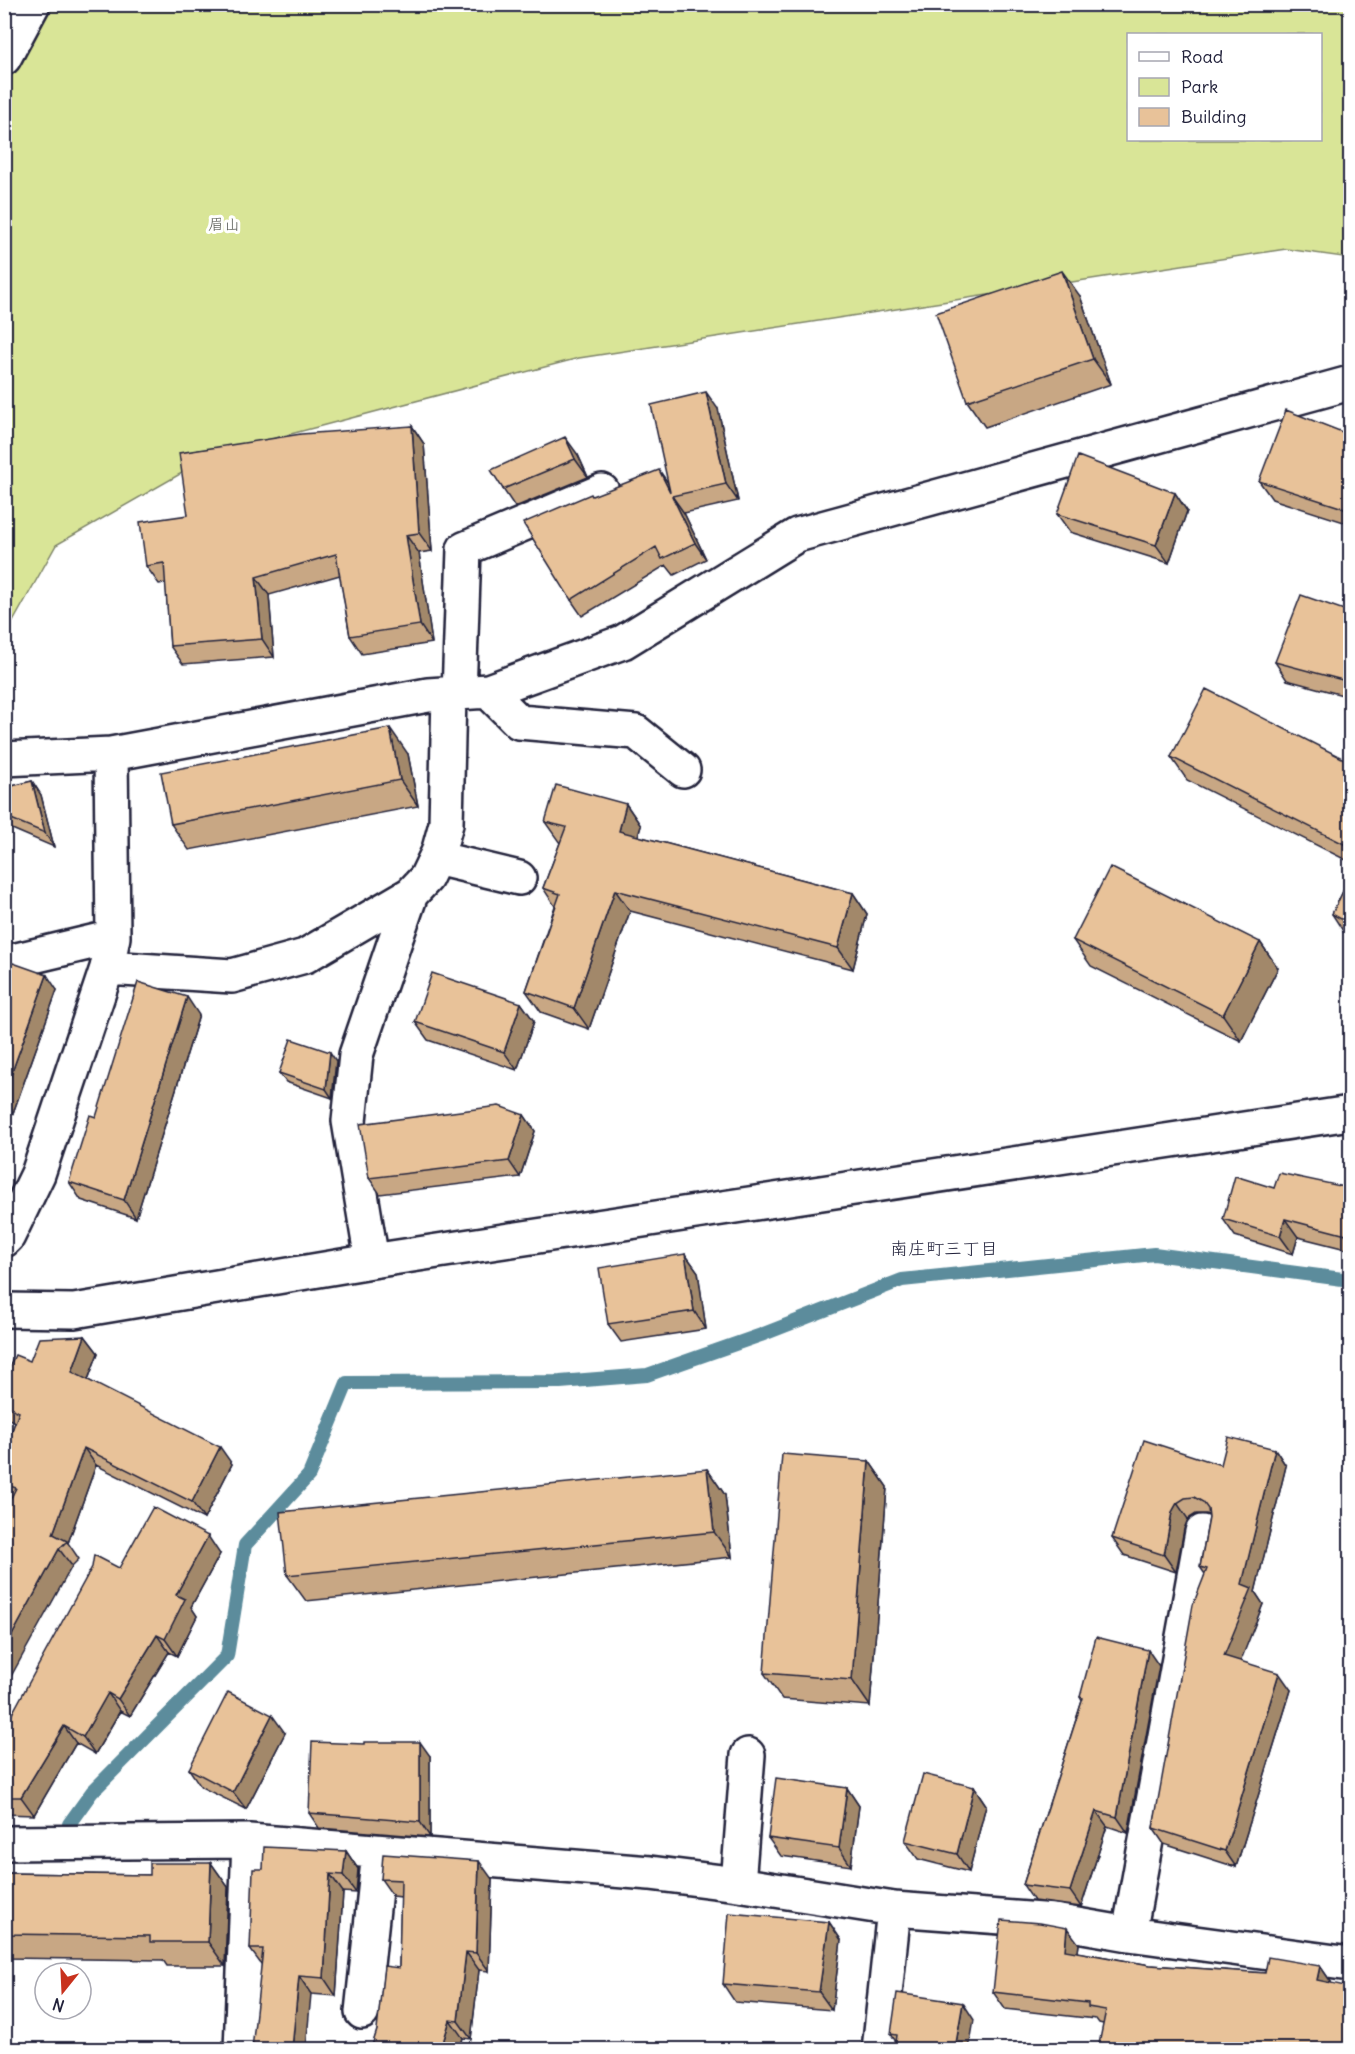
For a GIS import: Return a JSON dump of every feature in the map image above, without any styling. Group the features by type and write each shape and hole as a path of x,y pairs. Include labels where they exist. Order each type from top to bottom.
{"street":[{"path":"4,58 33,4"},
{"path":"4,759 111,754 428,695 465,693 622,642 797,535 1350,382"},
{"path":"4,963 110,953 232,976 305,956 411,894 426,878 438,853 446,824 465,693 464,549 602,491"},
{"path":"465,693 519,722 636,732 683,770"},
{"path":"4,1240 38,1174 110,953 111,754"},
{"path":"4,769 47,756"},
{"path":"438,853 440,860 519,878"},
{"path":"372,1261 349,1121 356,1055 411,894"},
{"path":"4,1310 74,1311 372,1261 1350,1113"},
{"path":"1129,1934 1202,1532"},
{"path":"738,1884 748,1755"},
{"path":"4,1843 249,1841 638,1872 738,1884 894,1909 1054,1922 1350,1964"},
{"path":"241,2049 249,1841"},
{"path":"362,2012 380,1852"},
{"path":"879,2049 894,1909"}],"green space":[{"name":"眉山","path":"5,5 1350,5 1350,258 1286,249 579,358 215,454 56,545 5,636"}],"building":[{"path":"1062,271 1093,359 967,401 936,313"},
{"path":"706,392 726,484 672,496 695,543 662,559 656,547 571,600 523,523 591,494 592,496 659,470 670,492 651,405"},
{"path":"1286,410 1350,435 1350,512 1259,481"},
{"path":"412,426 419,533 406,535 420,625 350,636 336,554 256,577 262,639 170,646 164,563 146,566 140,522 188,515 179,453 301,434"},
{"path":"565,437 575,459 503,489 491,470"},
{"path":"1078,456 1175,493 1156,545 1057,514"},
{"path":"1301,595 1350,612 1350,682 1275,662"},
{"path":"1206,689 1350,762 1350,780 1344,793 1350,797 1350,847 1171,757"},
{"path":"390,728 400,780 171,824 161,772"},
{"path":"32,781 45,833 4,816 4,788"},
{"path":"556,785 626,804 619,831 853,893 838,948 615,890 574,1008 526,991 560,894 543,888 566,827 545,822"},
{"path":"1110,867 1260,942 1223,1015 1073,940"},
{"path":"1350,877 1350,924 1332,914"},
{"path":"13,963 47,975 4,1094 4,965"},
{"path":"432,973 521,1003 504,1052 415,1022"},
{"path":"138,982 187,997 124,1200 69,1182 90,1115 96,1117"},
{"path":"291,1039 330,1052 326,1089 279,1073"},
{"path":"499,1106 524,1115 509,1161 369,1178 360,1124"},
{"path":"1279,1173 1350,1188 1350,1236 1285,1219 1280,1236 1223,1219 1235,1176 1274,1188"},
{"path":"685,1254 694,1311 608,1324 599,1268"},
{"path":"85,1336 72,1372 220,1447 192,1502 84,1448 53,1534 67,1541 59,1549 4,1650 4,1512 16,1488 4,1484 4,1452 19,1412 4,1405 4,1378 15,1355 30,1361 39,1338"},
{"path":"1228,1437 1275,1449 1242,1584 1252,1588 1224,1656 1279,1673 1225,1851 1153,1828 1193,1605 1207,1569 1200,1567 1209,1518 1208,1509 1203,1502 1194,1497 1185,1498 1177,1503 1172,1512 1164,1555 1112,1538 1144,1440 1221,1465"},
{"path":"782,1454 869,1461 852,1680 764,1673"},
{"path":"707,1469 714,1532 287,1575 280,1512"},
{"path":"153,1507 208,1536 176,1595 185,1599 165,1639 157,1635 118,1699 108,1693 83,1737 64,1726 21,1797 4,1797 4,1725 92,1567 94,1555 119,1568"},
{"path":"1096,1637 1148,1650 1117,1817 1096,1811 1070,1891 1023,1885 1083,1698 1080,1697"},
{"path":"228,1692 272,1715 233,1792 189,1769"},
{"path":"312,1742 364,1744 364,1742 420,1742 420,1822 309,1813"},
{"path":"923,1774 974,1787 957,1854 905,1841"},
{"path":"776,1778 847,1788 839,1848 768,1838"},
{"path":"264,1847 346,1851 343,1875 330,1874 324,1978 299,1976 292,2049 252,2049 263,1949 250,1949 253,1869 263,1869"},
{"path":"383,1854 479,1861 476,1953 466,1952 458,2021 450,2020 441,2049 371,2049 377,2030 384,1966 399,1968 401,1880 381,1879"},
{"path":"150,1863 211,1863 208,1942 150,1942 150,1936 4,1934 4,1873 150,1875"},
{"path":"729,1913 829,1922 819,1992 723,1984"},
{"path":"1001,1920 1067,1928 1065,1950 1150,1965 1265,1973 1268,1957 1320,1966 1317,1980 1350,1987 1350,2049 1098,2049 1106,2010 1088,2007 1088,2003 993,1992"},
{"path":"897,1993 963,2003 955,2049 895,2049 897,2035 891,2034"}],"waterway":[{"path":"69,1824 92,1792 227,1656 245,1545 309,1475 347,1383 560,1382 647,1375 761,1335 902,1280 1154,1254 1350,1280"}],"district":[{"name":"南庄町三丁目","path":"944,1249"}]}
